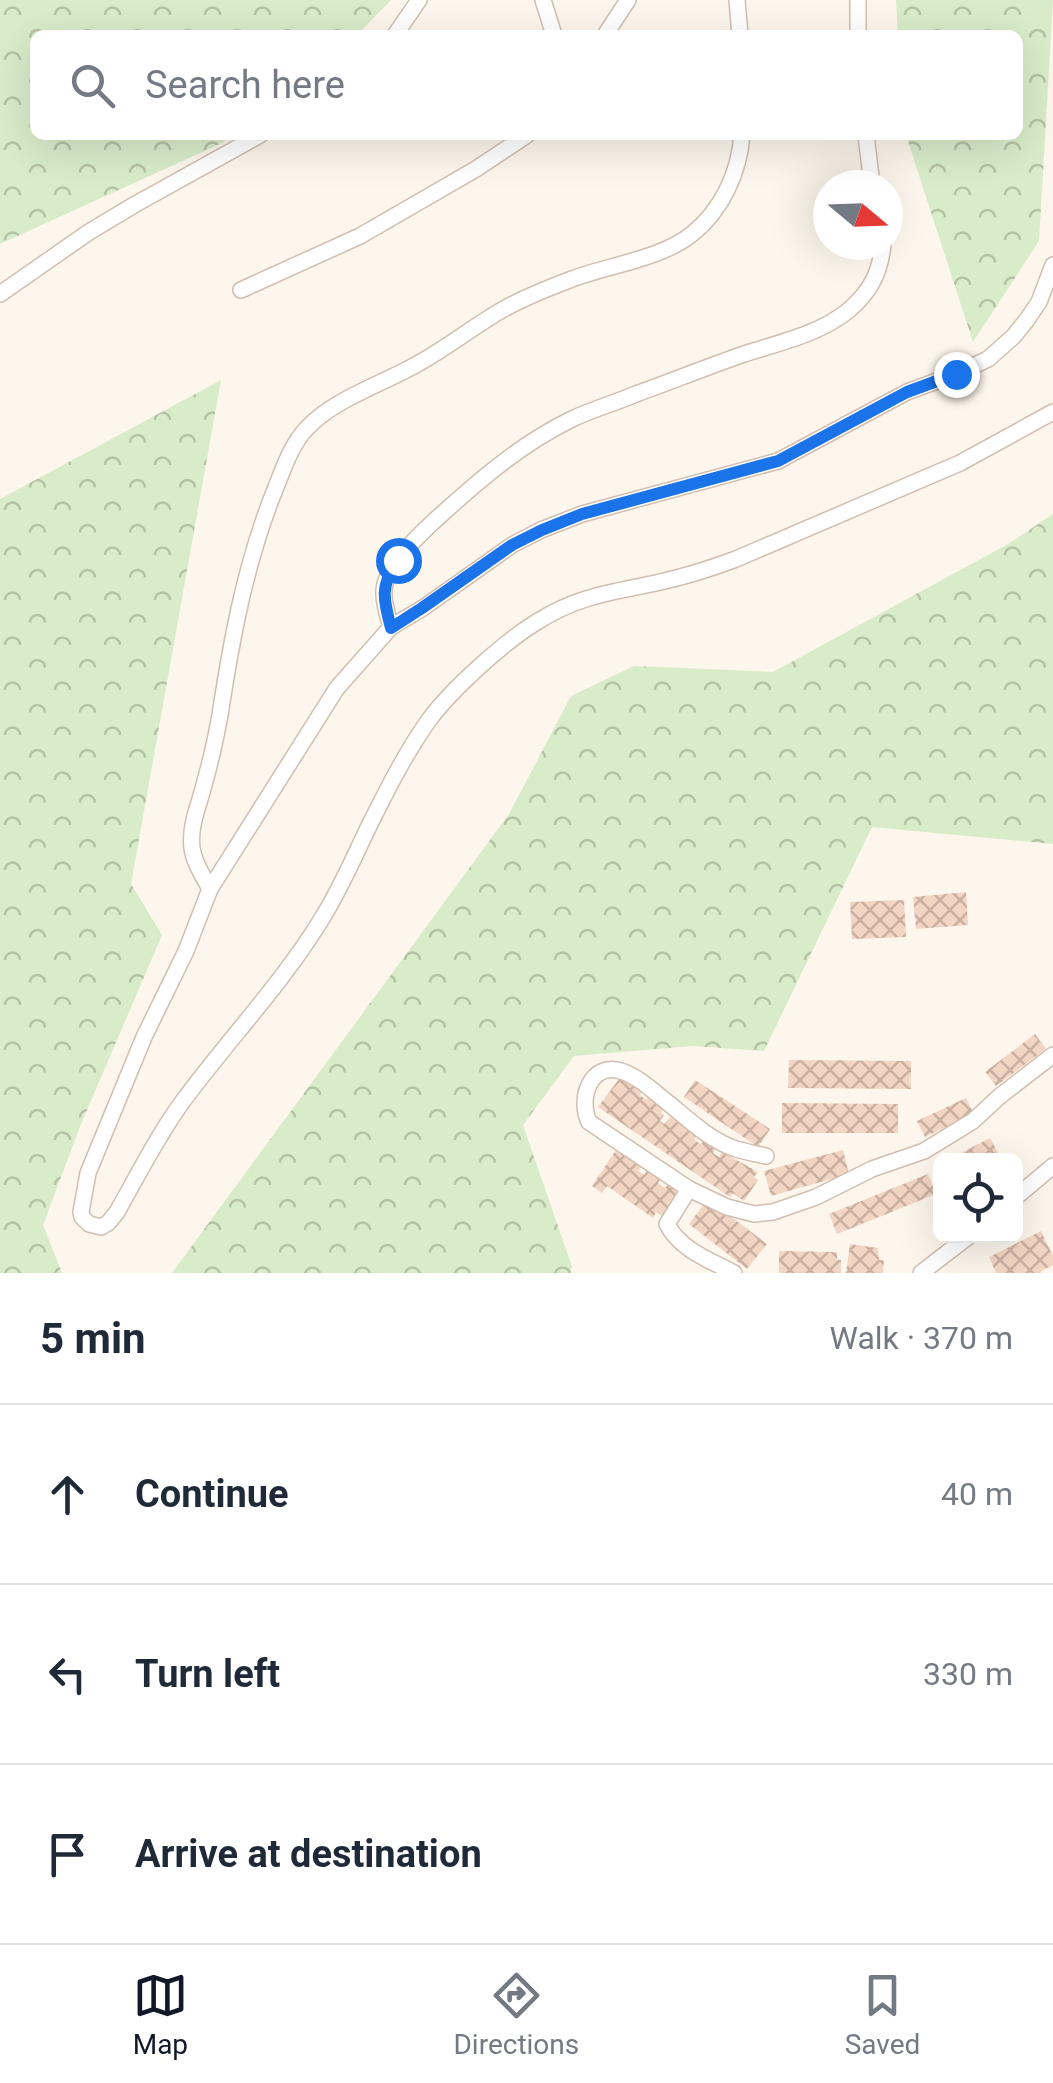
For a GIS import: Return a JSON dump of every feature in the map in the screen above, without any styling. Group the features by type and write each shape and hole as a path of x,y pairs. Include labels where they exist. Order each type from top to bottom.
{"street":[{"path":"398,30 419,0"},
{"path":"543,0 552,30"},
{"path":"608,30 628,0"},
{"path":"737,0 740,30"},
{"path":"858,0 858,30"},
{"path":"0,294 134,205 251,140"},
{"path":"241,290 360,236 519,140"},
{"path":"210,889 192,851 193,824 219,719 250,559 298,438 323,414 418,364 537,292 681,242 706,221 723,196 736,170 741,140"},
{"path":"867,140 870,170"},
{"path":"391,628 384,603 388,574 433,522 516,450 577,417 829,322 845,313 874,284 881,260"},
{"path":"1053,265 1026,321 988,359 907,392 778,461 582,514 542,530 512,545 391,628 337,688 210,889 88,1173 80,1208 82,1217 89,1224 108,1224 180,1105 254,1014 320,923 428,722 504,646 533,624 579,600 662,582 736,559 960,463 1053,412"},
{"path":"766,1156 714,1138 642,1082 623,1072 599,1073 584,1096 588,1122 688,1189 727,1207 754,1214 805,1201 872,1169 924,1150 973,1122 1053,1056"},
{"path":"1023,1191 1053,1166"},
{"path":"688,1189 667,1224 671,1232 684,1246 734,1273"},
{"path":"921,1273 960,1243"}],"green space":[{"path":"0,0 391,0 362,30 30,30 30,140 226,140 0,244"},
{"path":"896,0 1053,0 1039,241 973,342 908,140 1023,140 1023,30 898,30"},
{"path":"221,380 131,884 162,935 81,1124 43,1225 62,1273 0,1273 0,499"},
{"path":"1053,514 1053,844 872,827 764,1051 693,1046 574,1056 523,1125 571,1273 172,1273 509,814 571,696 634,666 773,672 1008,544"}],"building":[{"path":"966,892 968,925 916,929 913,897"},
{"path":"904,900 906,937 852,939 850,902"},
{"path":"1035,1034 1046,1049 996,1086 985,1072"},
{"path":"789,1060 911,1061 911,1089 788,1088"},
{"path":"619,1079 627,1080 643,1091 640,1095 646,1100 648,1097 664,1108 660,1121 664,1124 670,1117 697,1135 694,1140 701,1144 704,1140 716,1148 713,1153 719,1157 722,1152 758,1172 754,1177 758,1180 744,1201 733,1193 730,1197 598,1107"},
{"path":"695,1080 770,1129 758,1147 684,1097"},
{"path":"966,1098 974,1114 925,1137 917,1121"},
{"path":"782,1103 898,1104 898,1133 782,1133"},
{"path":"990,1138 998,1153 961,1153"},
{"path":"616,1150 641,1167 638,1171 644,1175 648,1169 661,1178 658,1183 665,1188 669,1183 679,1190 675,1195 679,1198 665,1218 656,1212 653,1218 607,1186 602,1193 592,1186"},
{"path":"843,1150 849,1174 771,1196 764,1171"},
{"path":"928,1174 933,1186 933,1195 837,1234 829,1214"},
{"path":"708,1199 767,1244 747,1269 689,1224"},
{"path":"1041,1231 1053,1265 1041,1273 996,1273 989,1257"},
{"path":"850,1244 878,1248 879,1260 884,1260 883,1273 846,1273"},
{"path":"779,1251 837,1252 841,1273 779,1273"}],"route":[{"path":"398,560 388,574 384,590 391,628 512,545 542,530 582,514 778,461 907,392 956,374"}]}
